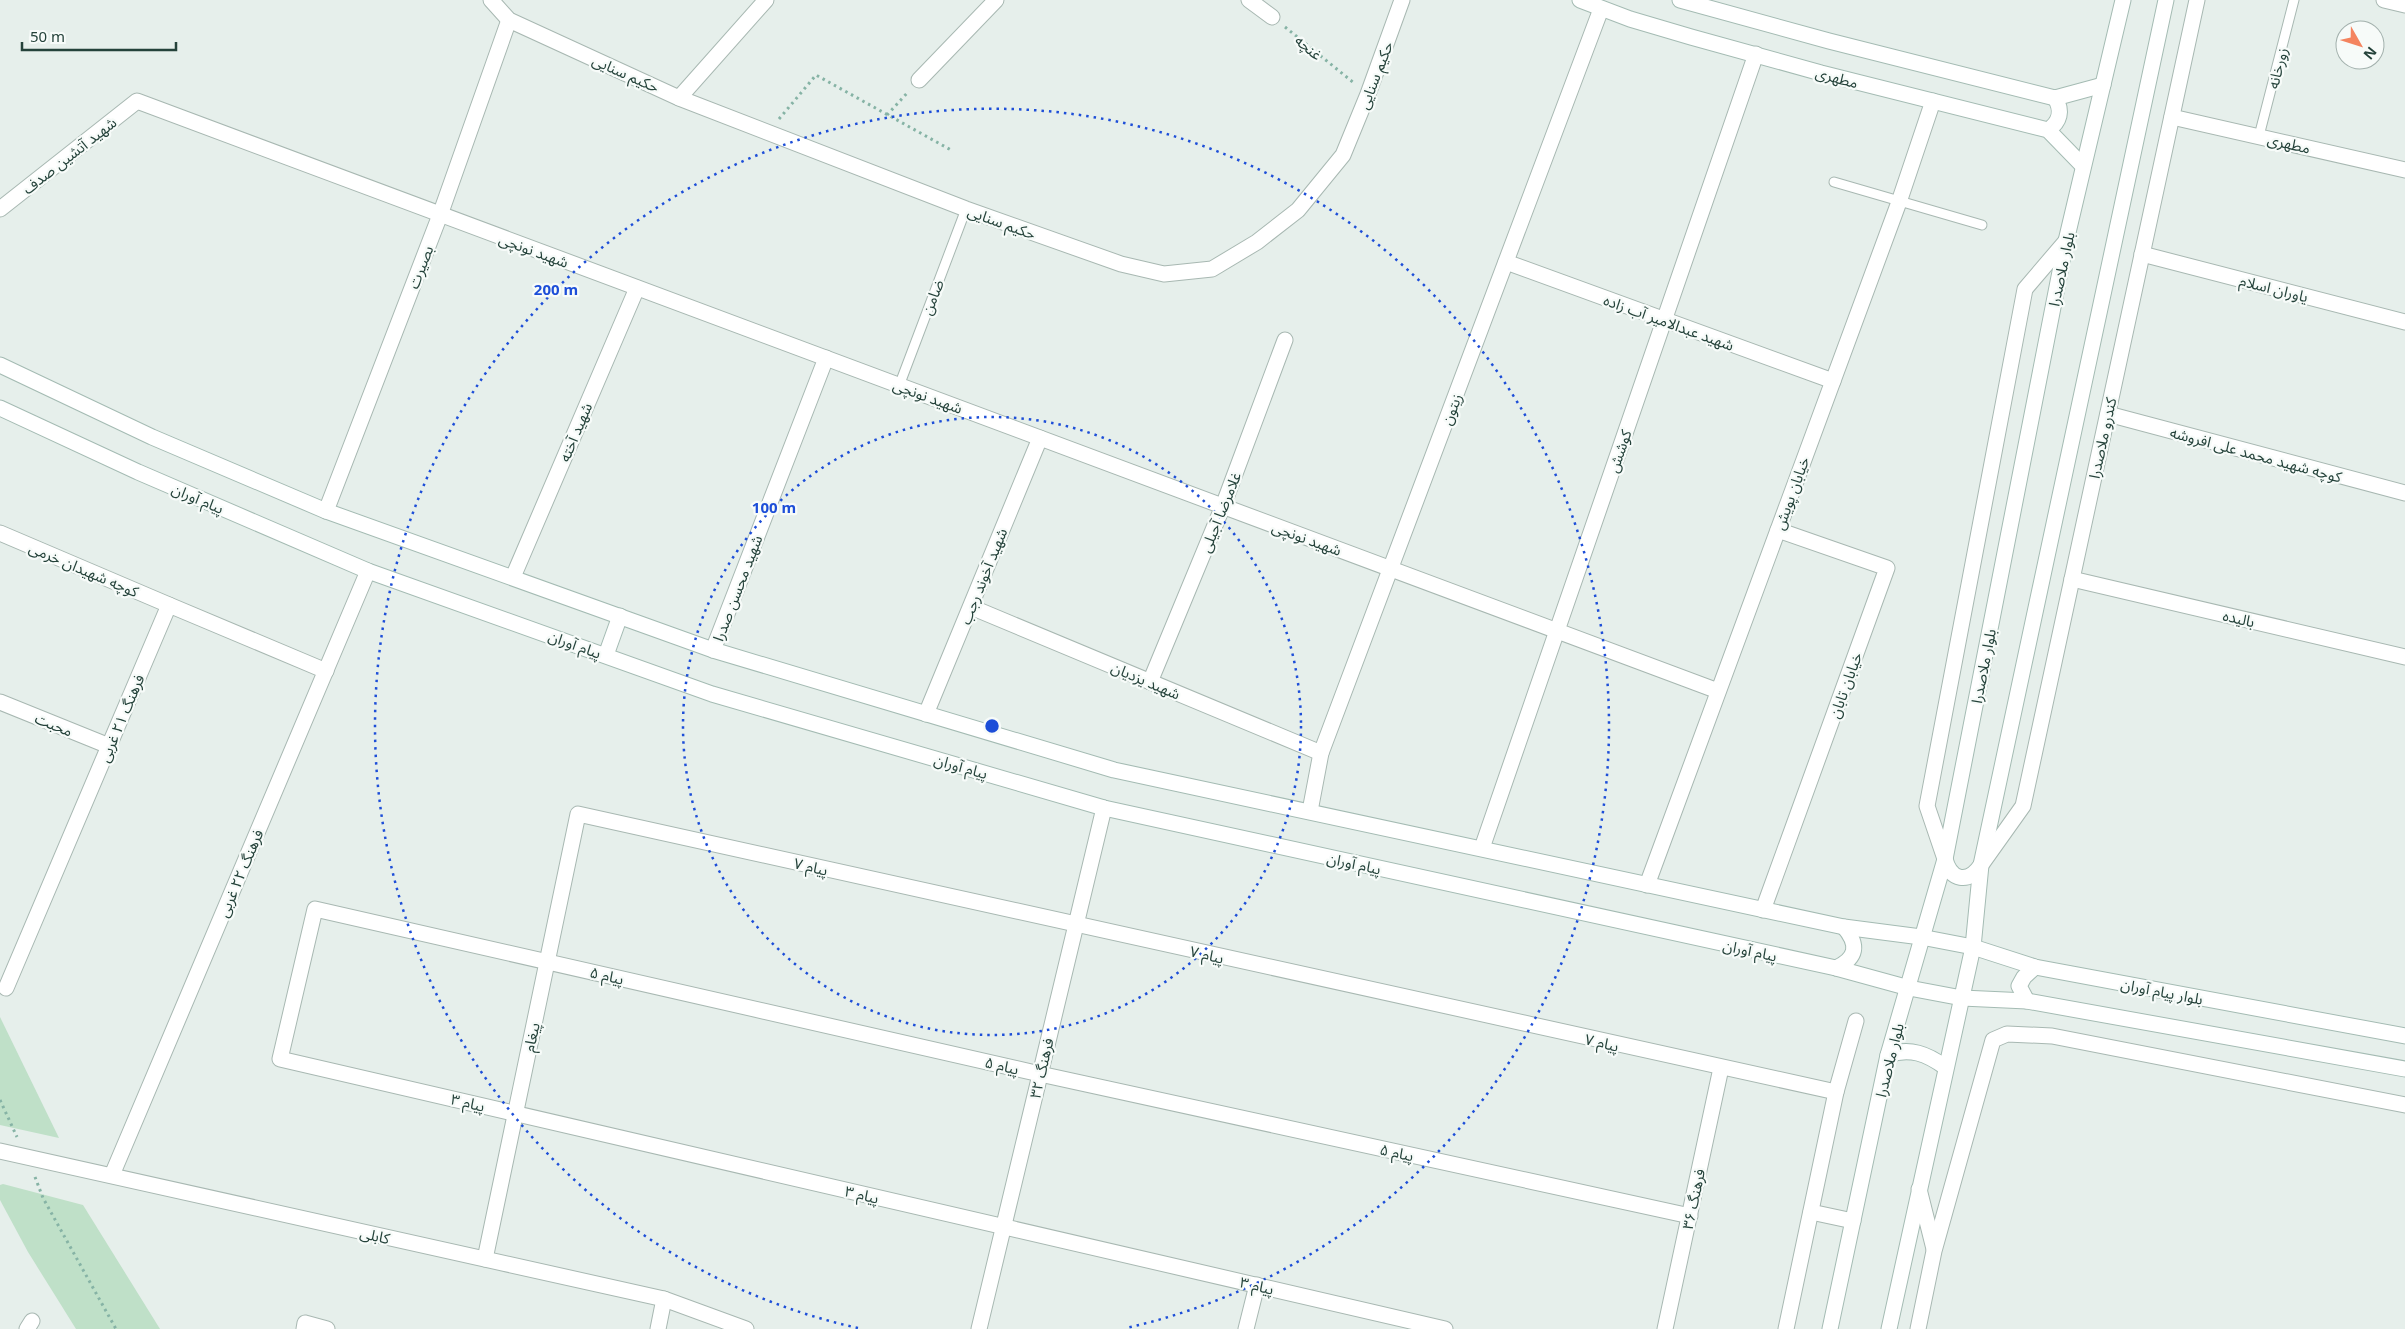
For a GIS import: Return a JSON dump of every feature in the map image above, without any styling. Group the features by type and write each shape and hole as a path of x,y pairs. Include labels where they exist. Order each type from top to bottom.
{"street":[{"name":"حکیم سنایی","path":"491,0 509,20 679,98 966,209 1121,264 1164,274 1212,269 1257,242 1298,210 1343,154 1368,94 1402,0"},
{"path":"679,98 766,0"},
{"path":"920,80 996,0"},
{"path":"1249,0 1272,17"},
{"name":"مطهری","path":"1580,0 1630,19 2048,130"},
{"path":"1680,0 1829,41 2056,98 2103,85"},
{"name":"بلوار ملاصدرا","path":"1830,1329 1888,1055 1909,988 1921,937 1945,858 2066,241 2123,0"},
{"path":"1888,1329 1973,947 1981,865 2166,0"},
{"name":"کندرو ملاصدرا","path":"1981,865 2023,806 2197,0"},
{"path":"2384,0 2405,5"},
{"name":"زیتون","path":"1310,811 1321,753 1602,9"},
{"name":"بصیرت","path":"326,511 440,215 509,20"},
{"name":"کوشش","path":"1482,848 1756,54"},
{"path":"2056,98 2059,104 2060,116 2057,122 2048,130 2083,166"},
{"name":"شهید نونچی","path":"137,101 1718,691"},
{"name":"شهید آتشین صدف","path":"0,209 137,101"},
{"name":"خیابان پویش","path":"1647,885 1899,202 1933,101"},
{"name":"مطهری","path":"2172,117 2405,170"},
{"path":"1981,865 1975,873 1966,878 1955,876 1948,869 1927,806 2024,289 2066,241"},
{"name":"یاوران اسلام","path":"2142,254 2405,322"},
{"name":"شهید عبدالامیر آب زاده","path":"1506,262 1833,381"},
{"name":"شهید آخته","path":"513,577 637,288"},
{"name":"غلامرضا آجیلی","path":"1150,682 1223,506 1285,340"},
{"name":"شهید محسن صدرا","path":"714,650 826,358"},
{"path":"0,365 152,437 326,511 714,650 1114,770 1844,927 1921,937"},
{"name":"پیام آوران","path":"0,408 138,472 368,571 712,694 1104,808 1836,968 1909,988 1962,998"},
{"name":"کوچه شهید محمد علی افروشه","path":"2108,414 2405,493"},
{"name":"شهید آخوند رجب","path":"926,714 1040,438"},
{"name":"خیابان تابان","path":"1763,910 1887,568 1778,530"},
{"name":"کوچه شهیدان خرمی","path":"0,533 169,605"},
{"name":"فرهنگ ۲۲ غربی","path":"112,1176 368,571"},
{"name":"بالیده","path":"2072,579 2405,657"},
{"path":"169,605 326,671"},
{"name":"فرهنگ ۲۱ غربی","path":"6,988 169,605"},
{"name":"شهید یزدیان","path":"971,607 1321,753"},
{"path":"606,655 620,616"},
{"name":"محبت","path":"0,702 109,746"},
{"name":"فرهنگ ۳۲","path":"979,1329 1104,808"},
{"name":"پیام ۷","path":"578,814 1836,1092"},
{"name":"پیغام","path":"485,1259 578,814"},
{"name":"پیام ۵","path":"280,1059 315,909 1040,1074 1690,1216"},
{"path":"1836,968 1848,962 1854,950 1853,937 1844,927"},
{"name":"بلوار پیام آوران","path":"1921,937 1973,947 2035,967 2405,1036"},
{"path":"2027,1001 2019,986 2024,977 2035,967"},
{"path":"1962,998 2027,1001 2405,1069"},
{"path":"1786,1329 1836,1092 1856,1021"},
{"path":"1918,1329 1934,1251 1993,1040 2006,1034 2052,1036 2405,1105"},
{"path":"1888,1055 1898,1051 1920,1053 1931,1057 1945,1067"},
{"name":"پیام ۳","path":"280,1059 1445,1329"},
{"name":"فرهنگ ۳۶","path":"1665,1329 1721,1068"},
{"name":"کابلی","path":"0,1151 664,1300 746,1329"},
{"path":"1919,1187 1934,1251"},
{"path":"1810,1212 1853,1221"},
{"path":"1246,1329 1257,1285"},
{"path":"658,1329 664,1300"},
{"path":"304,1329 305,1323 327,1329"}],"lane":[{"name":"زورخانه","path":"2259,136 2294,0"},
{"path":"1834,182 1982,225"},
{"name":"ضامن","path":"899,386 966,209"}],"path":[{"name":"غنچه","path":"1272,17 1368,94"},
{"path":"768,132 816,75 951,150"},
{"path":"887,115 920,80"},
{"path":"0,1100 43,1198 116,1329"}],"green space":[{"path":"0,1017 59,1138 0,1125"},
{"path":"3,1184 83,1205 160,1329 76,1329 28,1252 0,1200 0,1185"}]}
